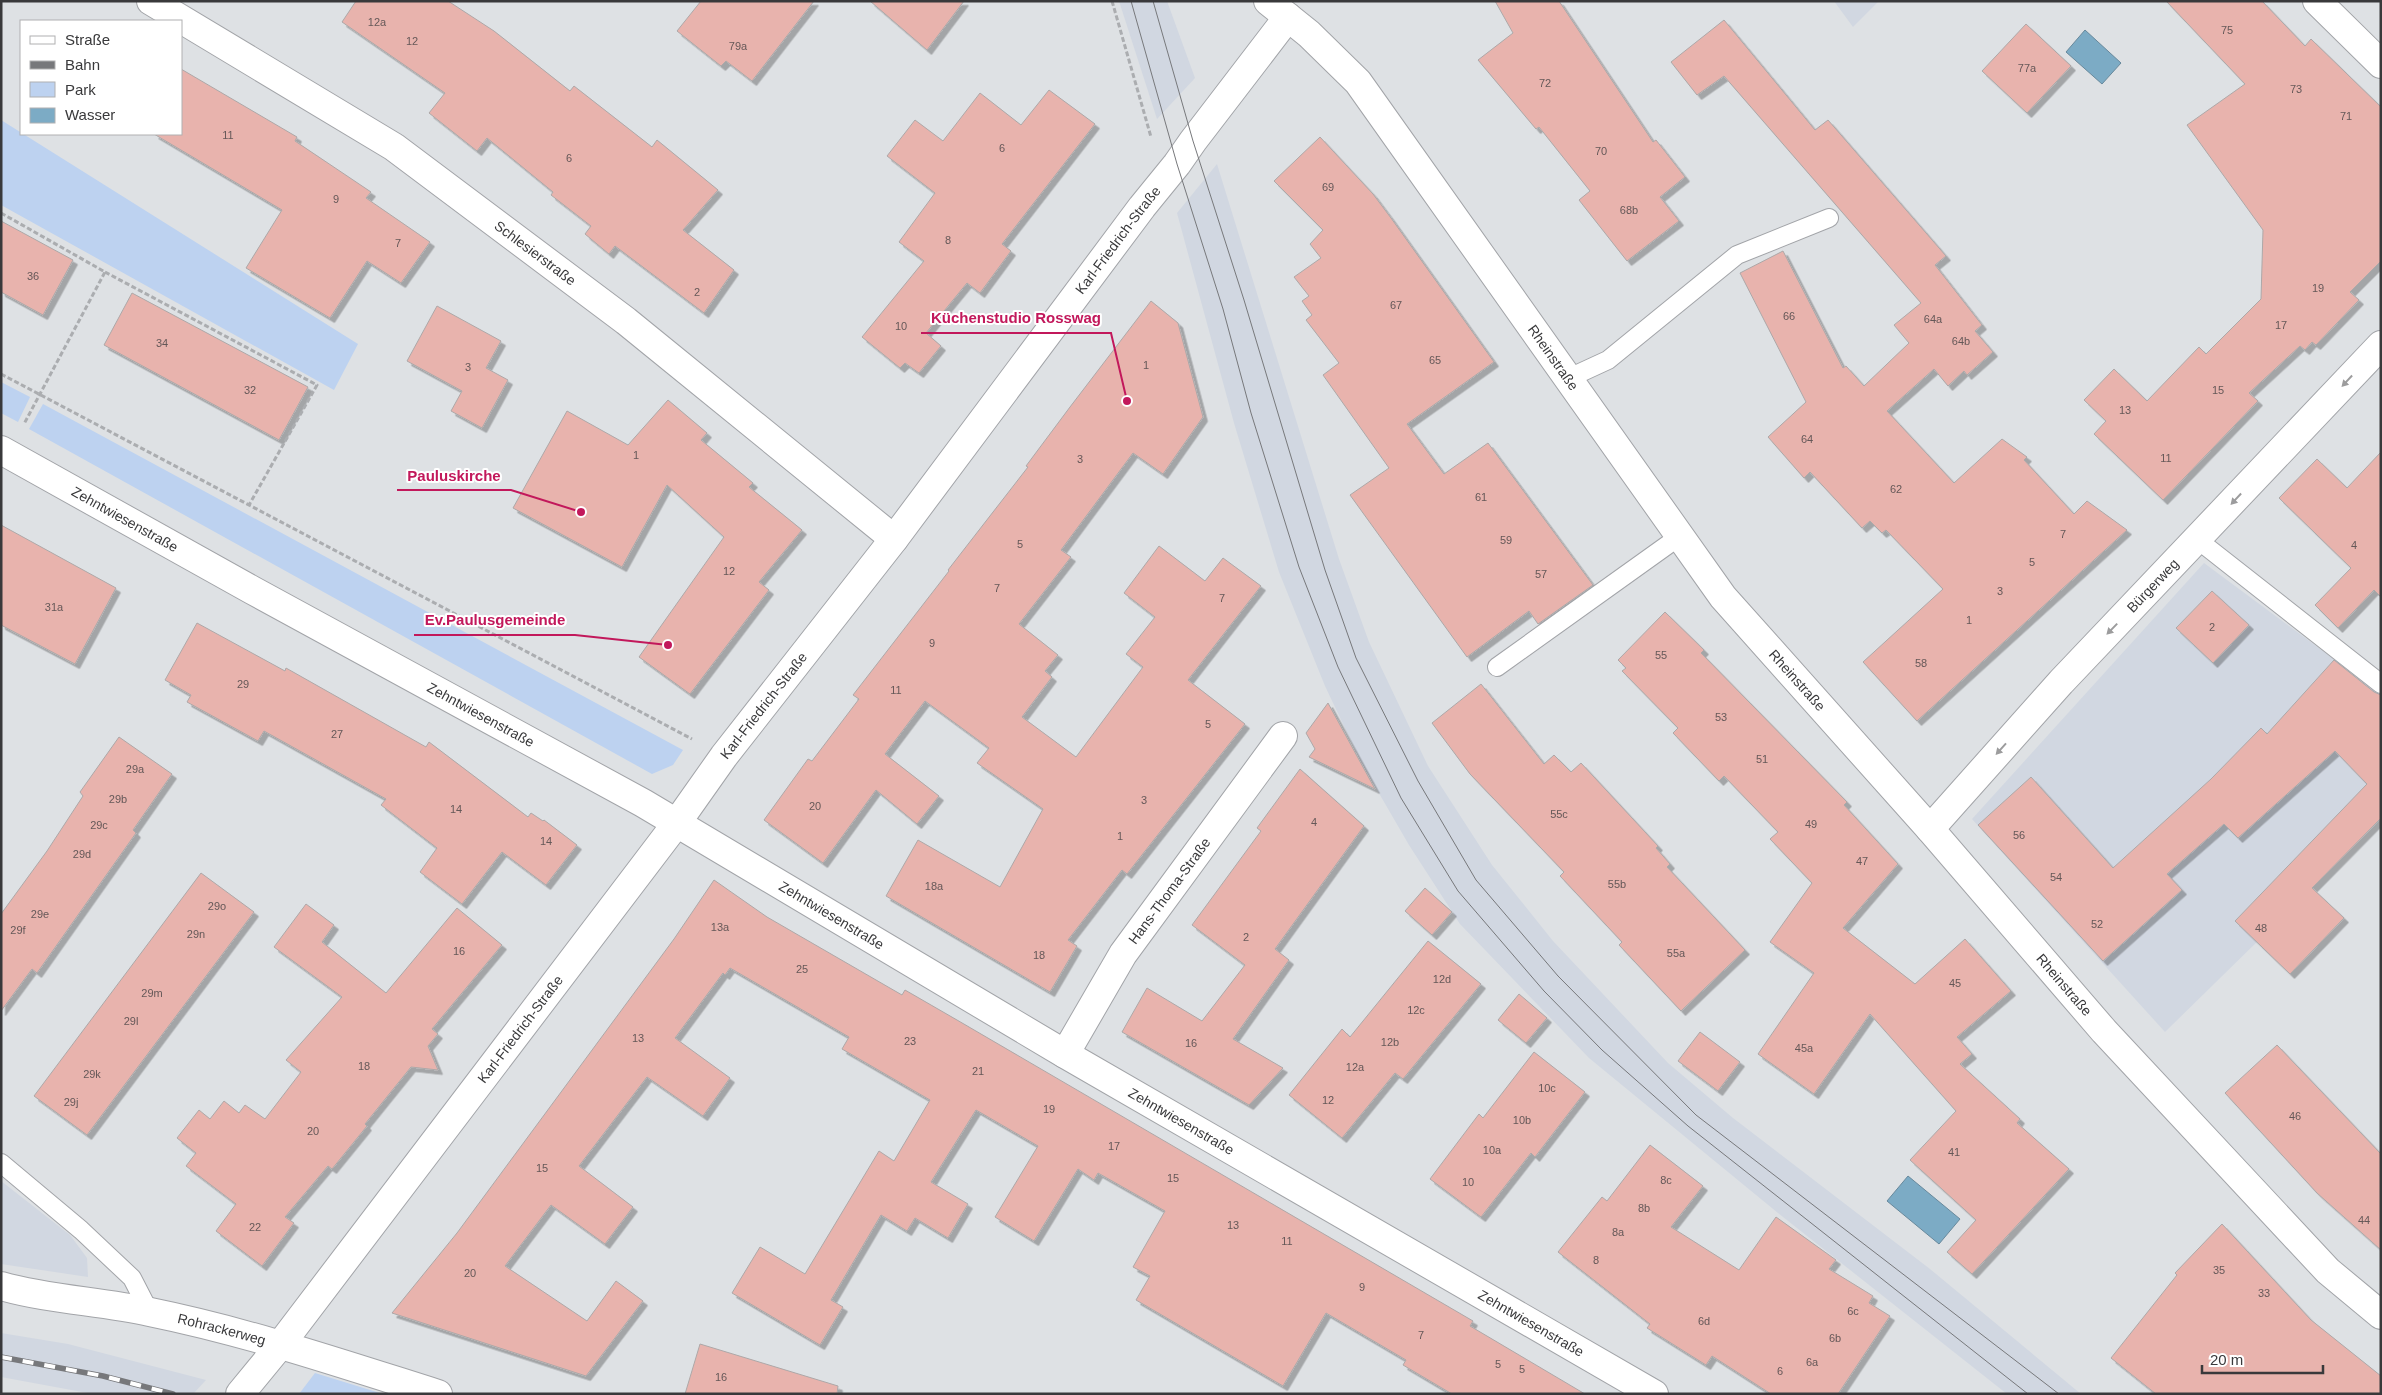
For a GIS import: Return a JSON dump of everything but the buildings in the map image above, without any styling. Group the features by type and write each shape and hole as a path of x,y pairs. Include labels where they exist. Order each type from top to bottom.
{"street":[{"name":"Schlesierstraße","path":"151,1 394,147 626,321 894,539"},
{"path":"2317,1 2381,64"},
{"name":"Karl-Friedrich-Straße","path":"240,1394 281,1344 676,824 724,756 894,539 1142,207 1164,181 1278,9"},
{"name":"Rheinstraße","path":"1278,9 1309,34 1358,82 1722,597 1930,829 2104,1031 2328,1271 2381,1315"},
{"name":"Bürgerweg","path":"1930,829 2061,682 2198,540 2381,345"},
{"name":"Zehntwiesenstraße","path":"5,451 252,590 644,804 1065,1054 1654,1394"},
{"name":"Hans-Thoma-Straße","path":"1065,1054 1123,954 1283,736"},
{"name":"Rohrackerweg","path":"1,1286 27,1293 149,1312 281,1344 438,1394"}],"lane":[{"path":"1569,378 1608,360 1736,255 1829,218"},
{"path":"1497,667 1680,536"},
{"path":"2198,540 2381,684"},
{"path":"1,1163 81,1230 132,1278 149,1312"}],"path":[{"path":"1112,1 1164,181"},
{"path":"1,213 105,272 317,385 248,505"},
{"path":"5,451 40,394 105,272"},
{"path":"1,374 724,756"}],"shaded area":[{"path":"1119,1 1167,1 1195,78 1157,119"},
{"path":"1834,1 1879,1 1853,27"},
{"path":"1217,164 1339,559 1369,642 1428,766 1492,865 1553,941 1668,1063 1733,1118 1930,1269 2081,1394 2007,1394 1778,1213 1589,1058 1460,924 1409,845 1362,764 1325,686 1279,572 1234,423 1177,213"},
{"path":"2204,563 2381,694 2381,818 2165,1032 1972,819"},
{"path":"1,1181 70,1235 87,1258 88,1277 1,1264"},
{"path":"1,1333 68,1344 206,1380 193,1394 93,1394 1,1377"}],"green space":[{"path":"1,120 20,132 20,135 25,135 358,344 334,390 1,205"},
{"path":"1,382 30,397 18,422 1,413"},
{"path":"43,404 683,750 673,765 652,774 29,429"},
{"path":"315,1373 383,1394 299,1394"}],"water":[{"path":"2085,30 2121,63 2102,84 2066,52"},
{"path":"1908,1176 1960,1219 1939,1244 1887,1201"}],"tram line":[{"path":"1131,1 1177,164 1223,309 1251,413 1299,567 1338,667 1401,798 1458,891 1544,991 1602,1050 1688,1126 2028,1394"},
{"path":"1153,1 1193,141 1244,300 1325,570 1356,658 1418,781 1476,880 1558,976 1696,1115 2059,1394"}],"railway":[{"path":"1,1357 103,1376 173,1394"}],"place":[{"name":"Küchenstudio Rosswag","path":"1127,401"},
{"name":"Pauluskirche","path":"581,512"},
{"name":"Ev.Paulusgemeinde","path":"668,645"}]}
